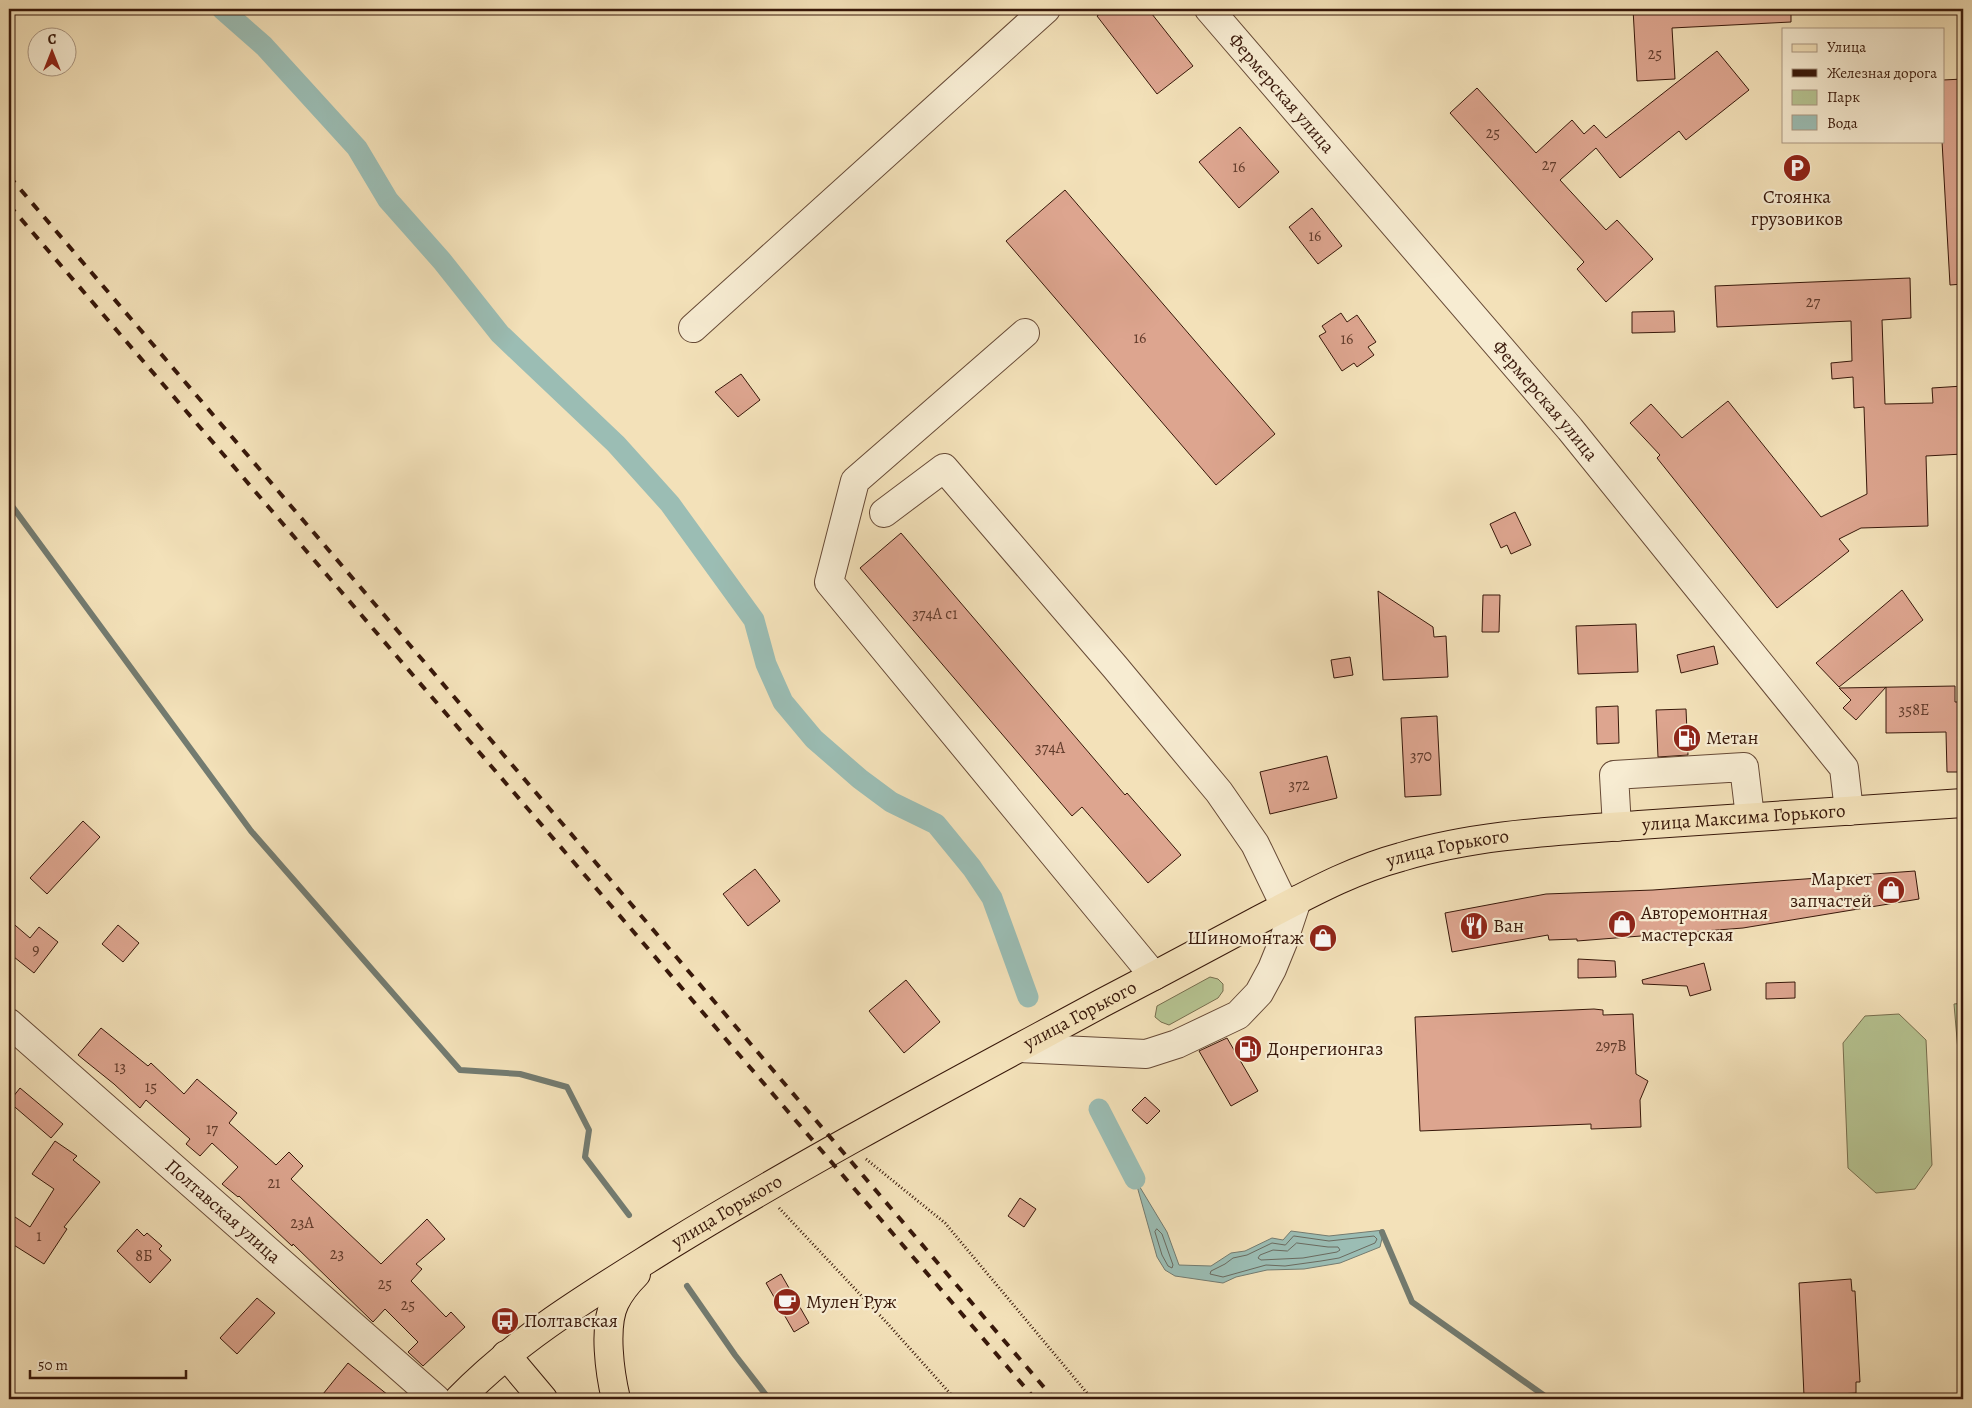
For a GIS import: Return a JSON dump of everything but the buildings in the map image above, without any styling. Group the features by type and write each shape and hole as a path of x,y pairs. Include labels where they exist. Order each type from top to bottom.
{"main road":[{"name":"улица Максима Горького","path":"1524,834 1963,803"},
{"name":"улица Горького","path":"659,1252 762,1190 846,1143 1291,903 1360,870 1401,856 1450,844 1524,834"},
{"path":"459,1399 506,1355 547,1325 659,1252"},
{"path":"616,1399 609,1348 610,1324 614,1303 630,1280 659,1252"},
{"path":"506,1355 543,1399"}],"street":[{"path":"693,328 1046,9"},
{"name":"Фермерская улица","path":"1209,9 1570,429 1832,752 1844,768 1849,811"},
{"path":"1025,333 855,481 830,582 1154,976"},
{"path":"884,513 944,468 1115,667 1219,792 1255,844 1291,903 1283,942 1268,977 1260,993 1238,1015 1177,1044 1146,1054 1019,1048"},
{"path":"1617,827 1614,774 1744,767 1750,817"},
{"name":"Полтавская улица","path":"13,1036 436,1399"}],"path":[{"path":"846,1143 946,1223 1092,1399"},
{"path":"762,1190 888,1324 955,1399"}],"green space":[{"path":"1210,977 1218,979 1223,984 1223,991 1218,998 1169,1025 1155,1017 1157,1006"},
{"path":"1963,1003 1963,1109 1954,1004"},
{"path":"1899,1014 1926,1040 1932,1165 1915,1189 1876,1193 1848,1168 1843,1043 1865,1016"}],"water":[{"path":"1135,1179 1167,1232 1179,1265 1211,1266 1231,1253 1245,1251 1272,1238 1283,1240 1291,1231 1329,1236 1384,1230 1380,1247 1340,1263 1304,1269 1267,1270 1236,1277 1223,1283 1175,1276 1165,1270 1157,1257"}],"waterway":[{"path":"222,9 264,46 357,148 388,200 442,261 500,334 616,444 670,504 754,620 766,664 783,702 814,739 860,779 891,802 936,824 972,868 992,898 1028,997"},
{"path":"9,502 251,831 460,1070 520,1074 567,1087 589,1130 585,1157 629,1215"},
{"path":"1099,1109 1135,1179"},
{"path":"1382,1232 1412,1302 1549,1399"},
{"path":"687,1286 735,1355 769,1399"}],"railway":[{"path":"9,176 1054,1399"},
{"path":"9,205 1035,1399"}],"place":[{"name":"Стоянка грузовиков","path":"1797,168"},
{"name":"Метан","path":"1687,738"},
{"name":"Маркет запчастей","path":"1891,890"},
{"name":"Авторемонтная мастерская","path":"1622,924"},
{"name":"Ван","path":"1474,926"},
{"name":"Шиномонтаж","path":"1323,938"},
{"name":"Донрегионгаз","path":"1248,1049"},
{"name":"Мулен Руж","path":"787,1302"},
{"name":"Полтавская","path":"505,1321"}]}
